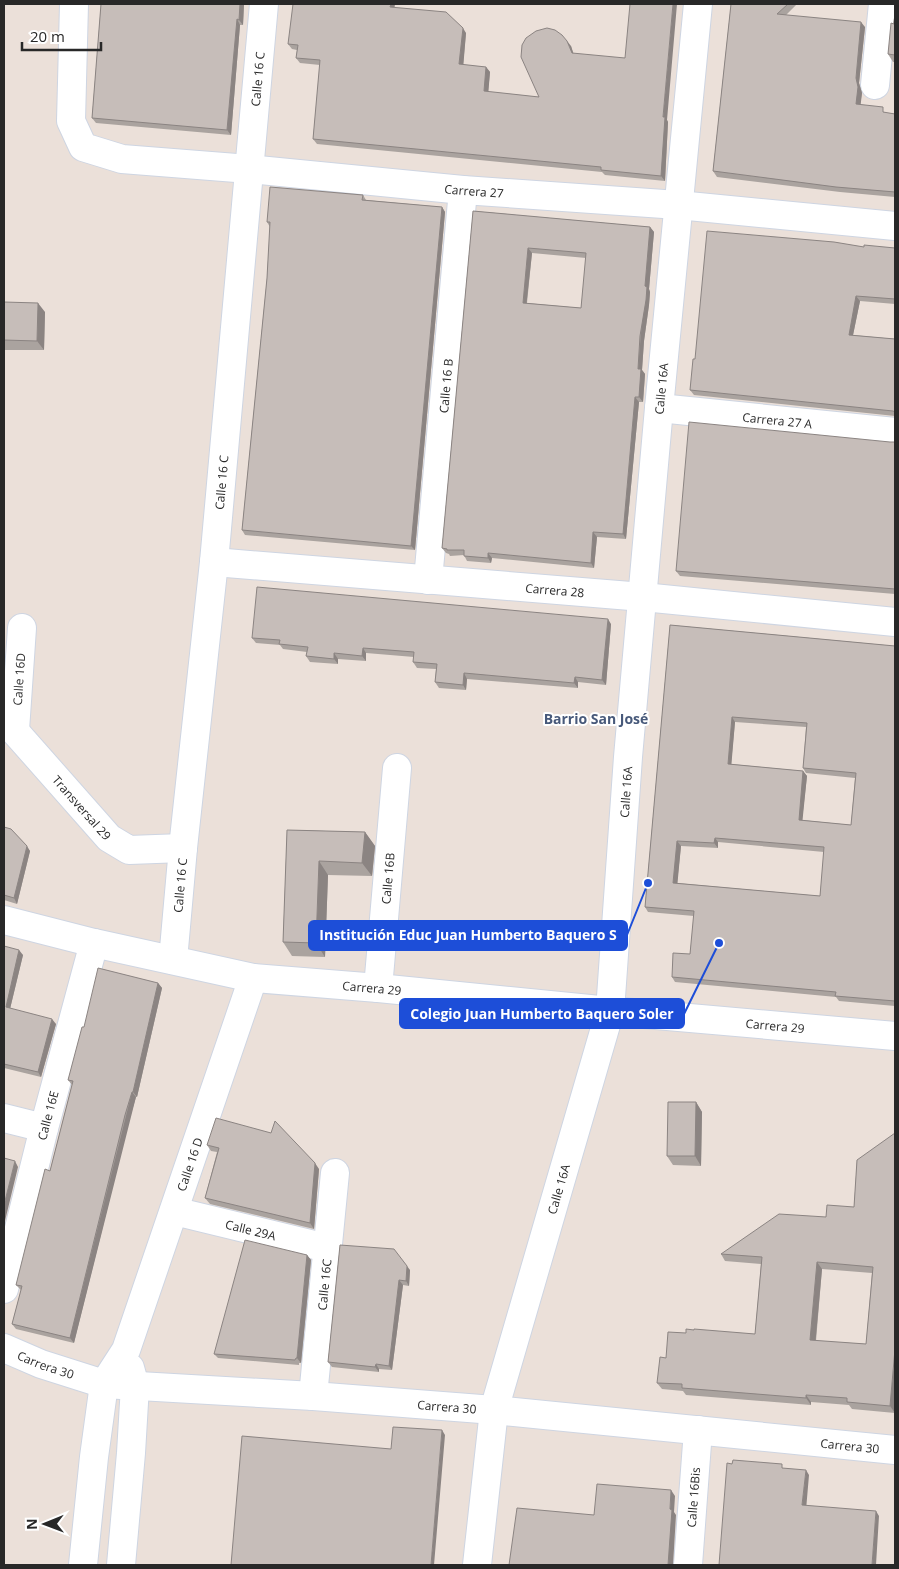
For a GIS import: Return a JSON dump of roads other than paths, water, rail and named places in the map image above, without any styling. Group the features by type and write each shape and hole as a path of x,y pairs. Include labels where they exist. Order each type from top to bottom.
{"street":[{"name":"Carrera 27","path":"74,4 71,121 83,147 122,160 249,169 463,190 678,205 895,226"},
{"name":"Calle 16 C","path":"173,960 182,848 214,562 264,4"},
{"name":"Calle 16A","path":"478,1565 494,1410 610,1011 628,757 698,4"},
{"path":"875,85 883,4"},
{"name":"Calle 16 B","path":"428,580 463,190"},
{"name":"Carrera 27 A","path":"659,408 895,432"},
{"name":"Carrera 28","path":"214,562 643,598 895,622"},
{"name":"Calle 16D","path":"9,725 22,628"},
{"name":"Transversal 29","path":"9,725 109,838 129,850 182,848"},
{"name":"Calle 16B","path":"378,988 397,768"},
{"name":"Carrera 29","path":"4,920 94,943 253,978 895,1036"},
{"name":"Calle 16E","path":"4,1289 44,1128 94,943"},
{"name":"Calle 16 D","path":"104,1384 126,1350 253,978"},
{"path":"4,1118 44,1128"},
{"name":"Calle 16C","path":"313,1396 335,1173"},
{"name":"Calle 29A","path":"174,1211 327,1248"},
{"name":"Carrera 30","path":"4,1348 41,1364 104,1384 313,1396 494,1410 895,1450"},
{"path":"121,1565 135,1386 126,1350"},
{"path":"84,1565 94,1457 104,1384"},
{"name":"Calle 16Bis","path":"688,1565 698,1430"}],"place":[{"name":"Institución Educ Juan Humberto Baquero S","path":"648,883"},
{"name":"Colegio Juan Humberto Baquero Soler","path":"719,943"}],"district":[{"name":"Barrio San José","path":"596,718"}]}
